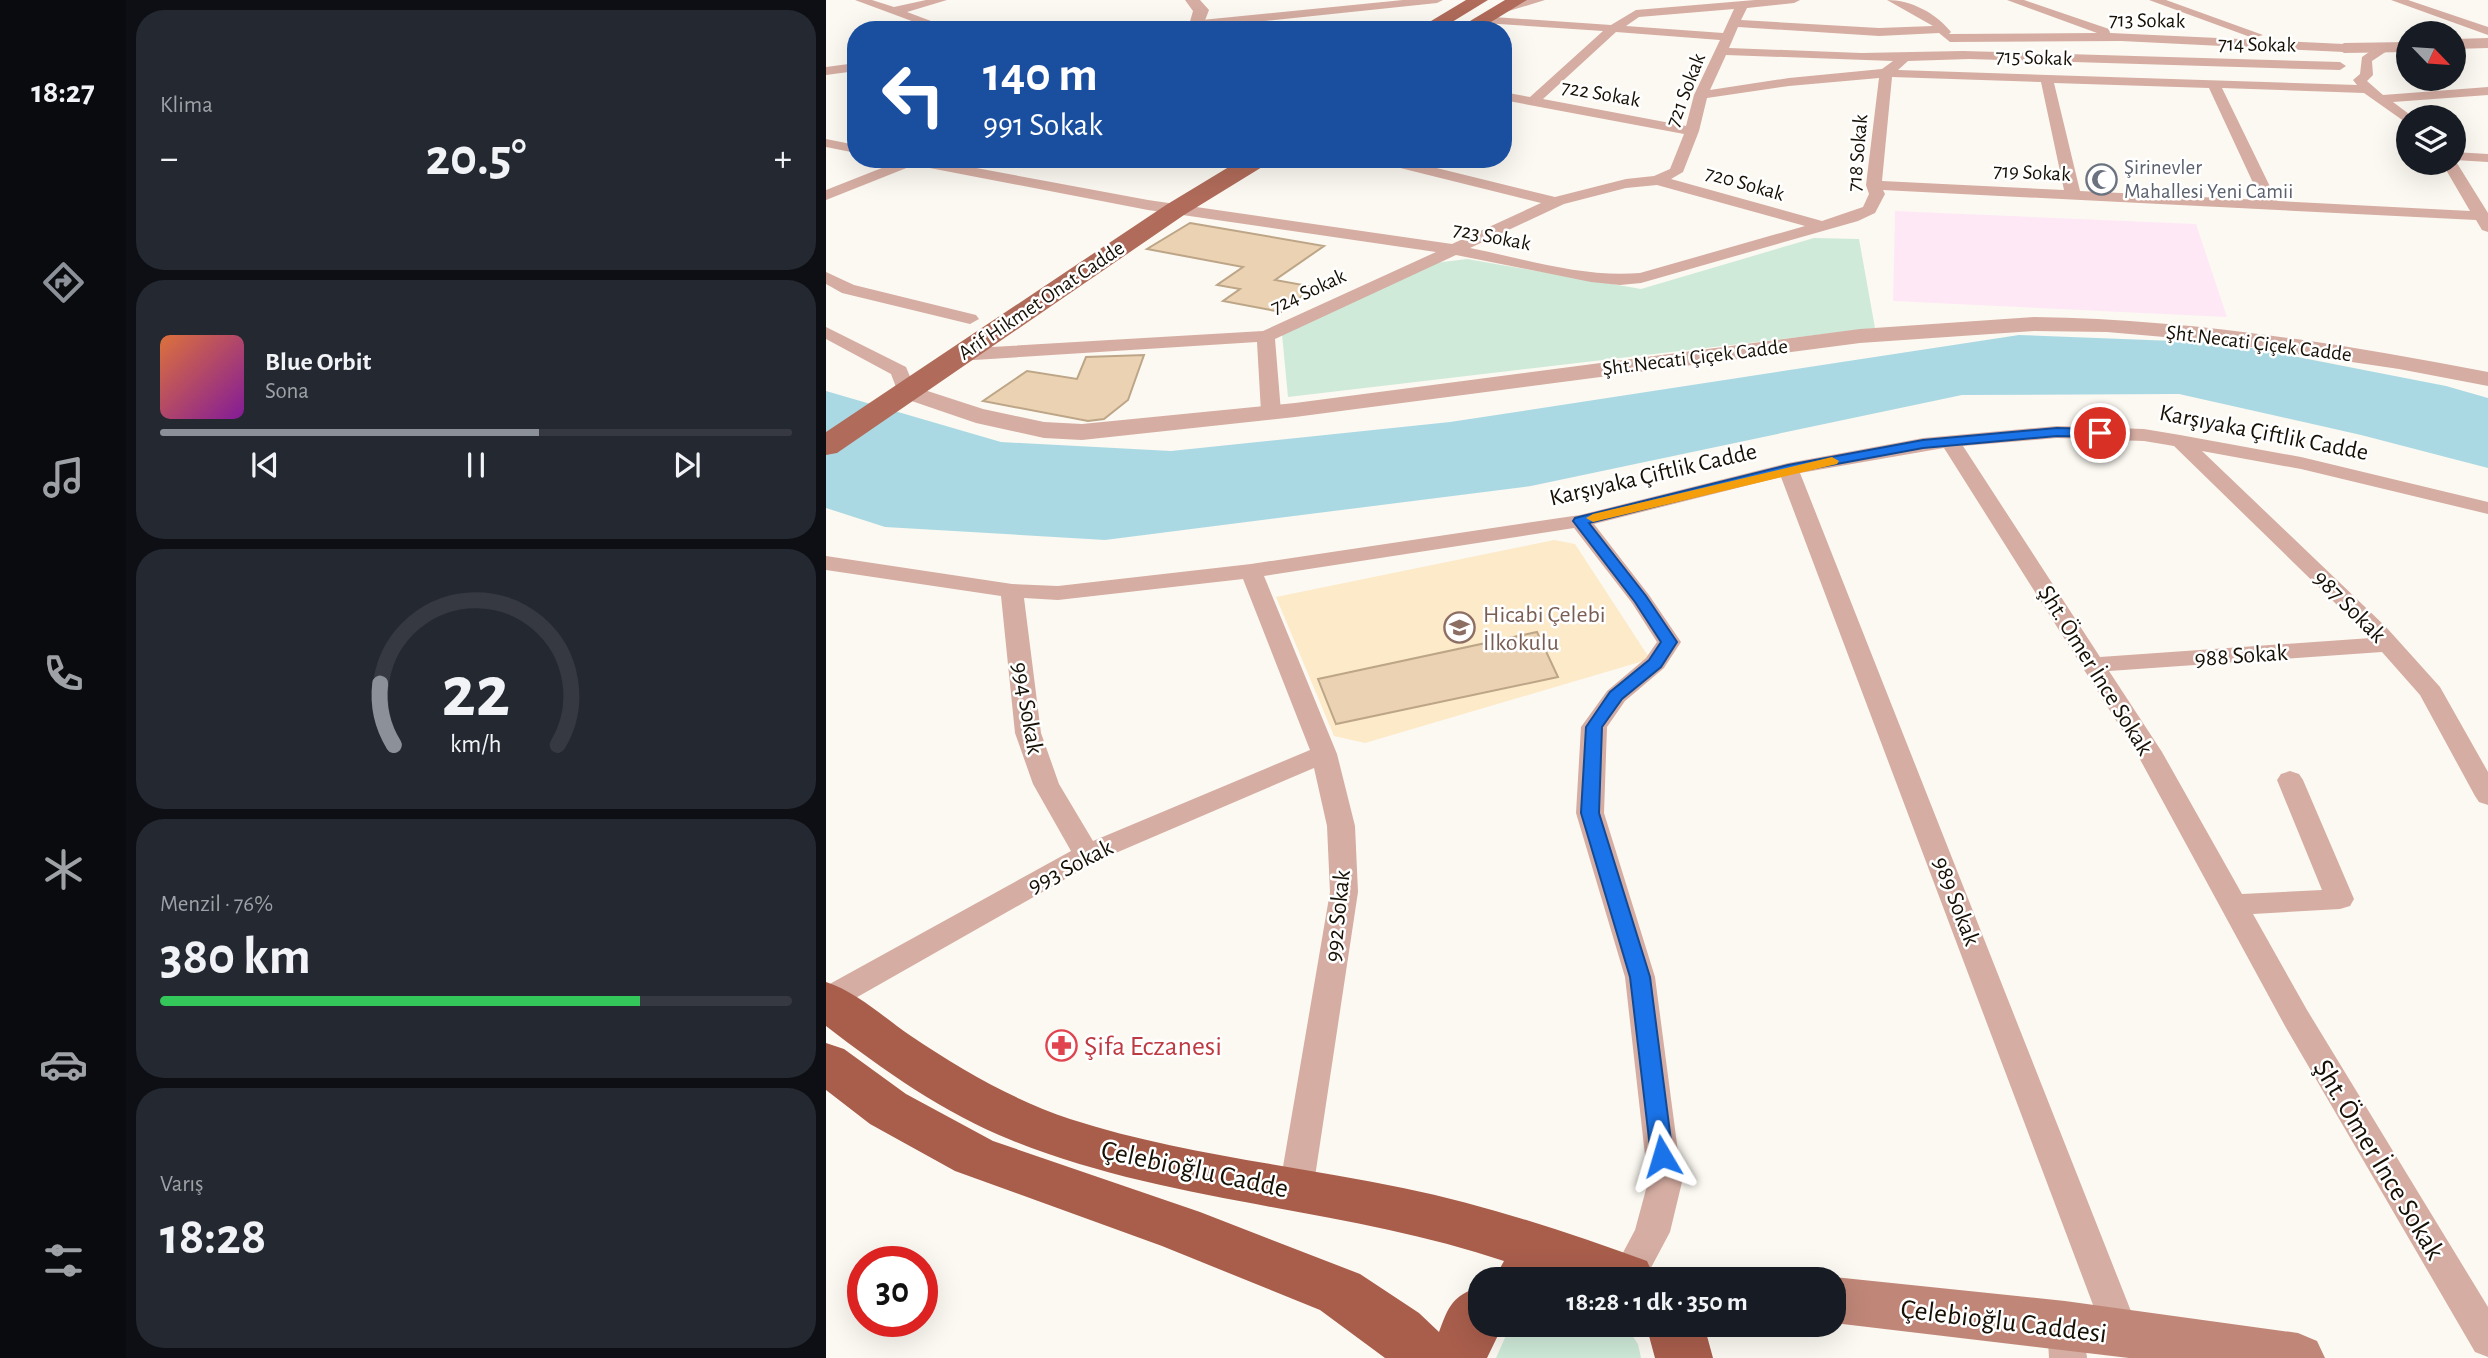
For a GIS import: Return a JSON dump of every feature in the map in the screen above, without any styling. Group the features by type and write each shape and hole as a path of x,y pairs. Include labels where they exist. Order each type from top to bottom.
{"highway":[{"name":"Çelebioğlu Cadde","path":"826,1000 903,1058 993,1107 1056,1136 1152,1163 1467,1226 1592,1267"},
{"name":"Çelebioğlu Cadde","path":"826,1063 888,1109 974,1157 1181,1229 1340,1292 1398,1332 1425,1358"},
{"path":"1458,1358 1468,1332"},
{"path":"1678,1337 1684,1358"}],"main road":[{"path":"1432,21 1443,7 1479,0"},
{"path":"1480,21 1518,0"},
{"name":"Arif Hikmet Onat Cadde","path":"826,446 970,319 1208,168"},
{"name":"Arif Hikmet Onat Cadde","path":"826,419 958,355 1175,210 1244,168"},
{"name":"Çelebioğlu Caddesi","path":"1846,1302 2066,1341 2122,1334 2298,1358"}],"street":[{"path":"861,0 922,21"},
{"path":"893,11 941,0"},
{"path":"1491,15 1539,0"},
{"path":"1533,102 1614,29 1636,15 1794,0"},
{"path":"1893,0 1935,21 1978,76"},
{"path":"2013,0 2121,37 2145,61 2160,83"},
{"path":"2160,1 2182,0"},
{"path":"2397,0 2482,29"},
{"path":"2160,1 2281,43"},
{"path":"1177,21 1201,15 1342,5 1443,7"},
{"name":"721 Sokak","path":"1657,180 1676,172 1692,131 1701,95 1742,5"},
{"path":"1370,6 1443,7"},
{"name":"713 Sokak","path":"1491,15 1614,29 2121,37 2344,48"},
{"path":"2466,39 2482,29"},
{"path":"2466,44 2488,43"},
{"path":"2344,48 2396,47"},
{"path":"2383,48 2365,60 2364,85 2396,111"},
{"name":"714 Sokak","path":"1722,51 1904,58 1963,56 2340,66"},
{"path":"1886,74 1904,58"},
{"name":"715 Sokak","path":"1701,95 1789,82 1886,74 2214,85 2364,85"},
{"name":"718 Sokak","path":"1822,226 1869,211 1877,194 1874,185 1886,74"},
{"path":"2046,79 2073,195"},
{"path":"2214,85 2271,204"},
{"path":"2379,99 2488,91"},
{"name":"722 Sokak","path":"1512,98 1692,131"},
{"path":"826,143 847,147"},
{"path":"2466,157 2488,158"},
{"path":"826,195 892,168"},
{"name":"723 Sokak","path":"953,168 1175,210 1451,249 1591,277 1620,280 1669,272 1822,226"},
{"path":"1417,168 1555,202"},
{"path":"2456,175 2485,222"},
{"name":"724 Sokak","path":"958,355 1266,336 1555,202 1626,184 1657,180"},
{"name":"720 Sokak","path":"1657,180 1822,226"},
{"name":"719 Sokak","path":"1874,185 2271,204 2485,222"},
{"path":"826,277 848,289 970,319"},
{"name":"Şht.Necati Çiçek Cadde","path":"890,390 975,415 1044,430 1082,432 1271,412 1860,336 2034,324 2107,325 2210,334 2399,362 2488,379"},
{"path":"826,332 890,390"},
{"path":"1266,336 1271,412"},
{"name":"Karşıyaka Çiftlik Cadde","path":"826,563 1012,591 1058,593 1251,571 1580,521 1788,469 1923,444 2057,432 2144,435 2180,441 2301,463 2488,508"},
{"name":"Şht. Ömer İnce Sokak","path":"1950,441 2149,752 2296,1018 2488,1340"},
{"name":"987 Sokak","path":"2180,441 2388,644 2431,692 2488,796"},
{"name":"989 Sokak","path":"1788,469 2122,1334"},
{"path":"1580,521 1641,600 1669,642 1655,663 1616,696 1594,727 1590,813 1640,977 1665,1182 1653,1232 1622,1267"},
{"name":"992 Sokak","path":"1251,571 1324,754 1341,825 1345,892 1296,1190"},
{"name":"994 Sokak","path":"1012,591 1028,733 1046,784 1087,854"},
{"name":"988 Sokak","path":"2094,665 2388,644"},
{"name":"993 Sokak","path":"826,1000 1087,854 1324,754"},
{"path":"2233,905 2340,899 2291,780"}],"shaded area":[{"path":"1895,211 2196,224 2227,317 1893,301"},
{"name":"Hicabi Çelebi İlkokulu","path":"1554,540 1575,544 1650,659 1365,743 1334,736 1276,597"}],"green space":[{"path":"1814,238 1859,239 1875,328 1288,397 1282,334 1435,263 1467,259 1641,289"},
{"path":"1505,1337 1633,1337 1641,1358 1496,1358"}],"water":[{"path":"2019,335 2226,343 2446,386 2488,398 2488,468 2361,435 2179,394 1962,395 1531,486 1105,540 885,527 826,508 826,391 1001,442 1171,451 1450,422"}],"building":[{"path":"1190,223 1324,246 1275,280 1314,287 1281,312 1223,301 1240,289 1217,285 1243,267 1147,249"},
{"path":"1144,355 1128,400 1104,419 1088,421 983,401 1027,371 1077,379 1086,357"},
{"path":"1537,632 1558,677 1336,724 1318,679"}],"slow traffic":[{"path":"1593,518 1788,469 1832,461"}],"place":[{"name":"Şirinevler Mahallesi Yeni Camii","path":"2101,179"},
{"name":"Hicabi Çelebi İlkokulu","path":"1460,628"},
{"name":"Şifa Eczanesi","path":"1061,1045"}],"route":[{"path":"1662,1156 1640,977 1590,813 1594,727 1616,696 1655,663 1669,642 1641,600 1580,521 1788,469 1923,444 2057,432 2100,433"}]}
